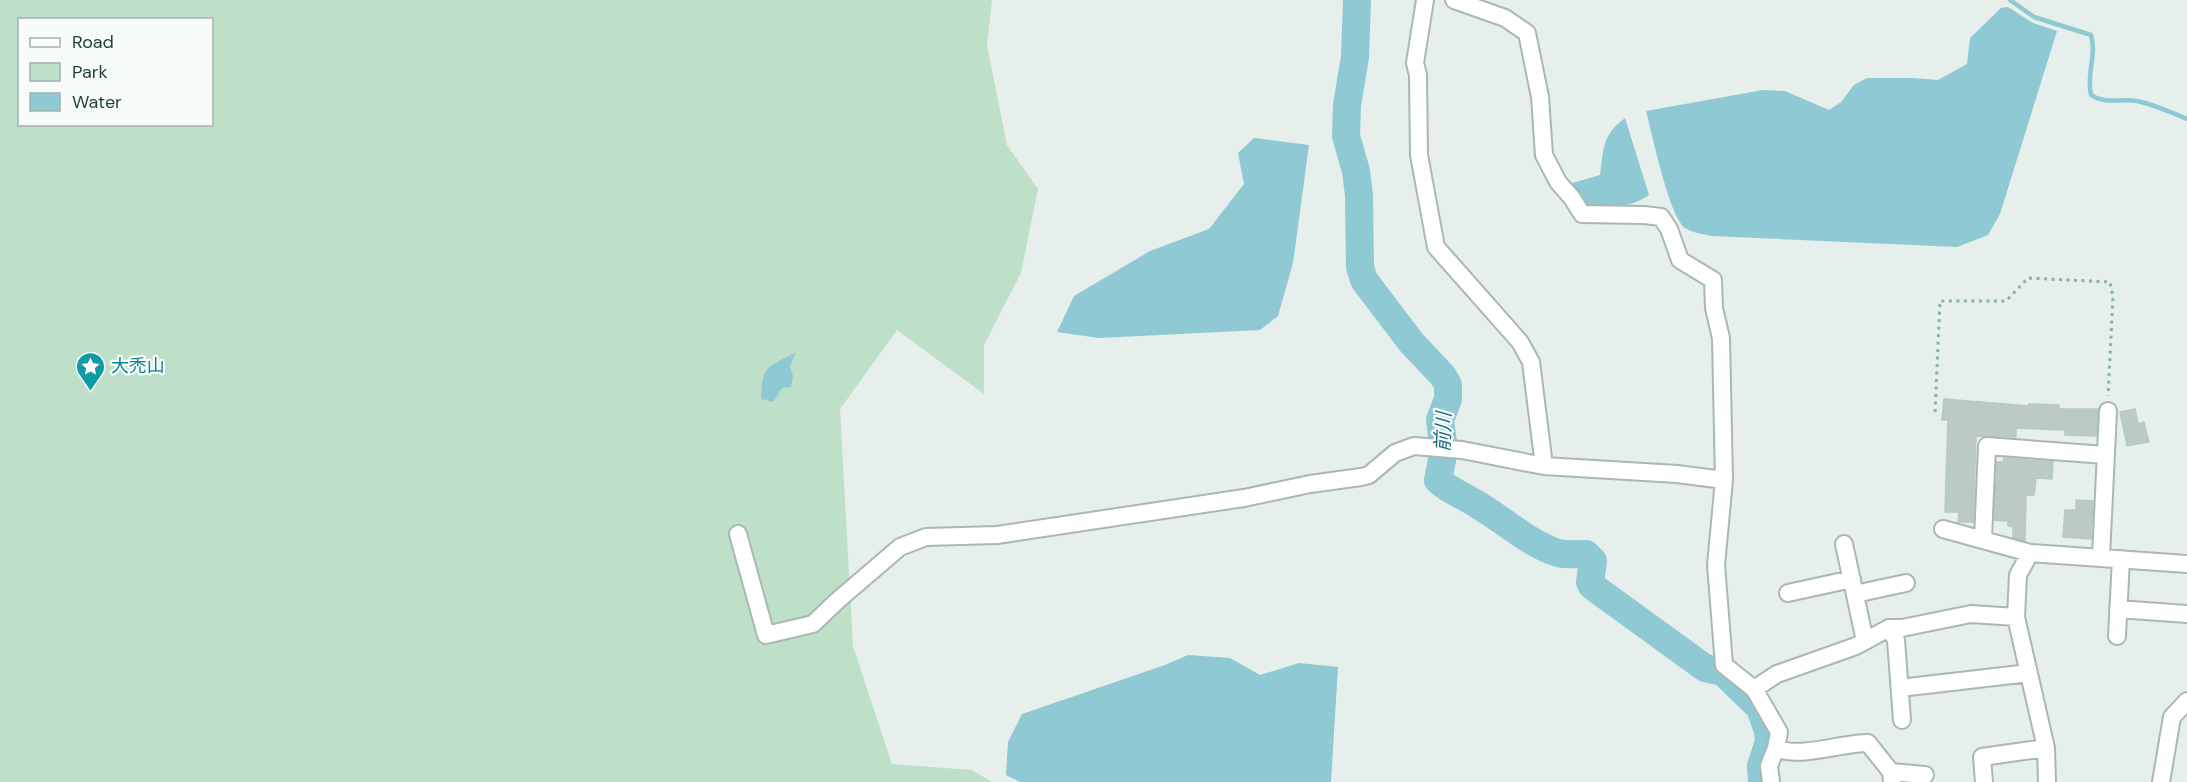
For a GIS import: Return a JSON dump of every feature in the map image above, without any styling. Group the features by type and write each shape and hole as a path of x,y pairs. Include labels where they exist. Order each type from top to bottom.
{"street":[{"path":"1425,0 1415,63 1418,75 1419,155 1436,247 1520,342 1531,362 1544,466"},
{"path":"1454,0 1505,18 1527,33 1540,97 1544,155 1558,182 1582,214 1661,217 1669,229 1680,260 1713,280 1714,308 1721,338 1724,480 1716,565 1724,665 1754,689 1779,732 1769,766 1771,782"},
{"path":"2101,557 2108,411"},
{"path":"738,534 766,634 813,624 900,547 926,537 997,535 1244,498 1310,484 1360,477 1369,475 1395,453 1414,446 1462,450 1544,466 1677,474 1724,480"},
{"path":"1983,539 1987,446 2105,455"},
{"path":"1944,529 2030,553 2187,564"},
{"path":"1844,544 1865,641"},
{"path":"2030,553 2018,575 2016,617 2046,748 2047,782"},
{"path":"2117,636 2121,560"},
{"path":"1788,593 1906,583"},
{"path":"2118,609 2187,614"},
{"path":"1754,689 1777,674 1865,641 1889,628 1902,628 1971,614 2016,617"},
{"path":"1889,628 1896,640 1902,720"},
{"path":"1900,688 2029,673"},
{"path":"2161,782 2172,717 2187,701"},
{"path":"1776,748 1787,753 1868,743 1892,777 1925,775"},
{"path":"1984,782 1982,758 2046,748"}],"path":[{"path":"1935,412 1940,301 2006,302 2028,278 2110,282 2113,297 2108,411"}],"green space":[{"path":"0,0 992,0 987,45 1007,145 1038,189 1021,273 984,345 984,394 897,330 840,409 853,646 892,764 972,770 992,782 0,782"}],"water":[{"path":"2008,7 2033,23 2057,31 2000,214 1988,235 1957,247 1712,236 1688,230 1679,220 1667,192 1646,111 1763,90 1785,91 1829,110 1841,102 1854,85 1867,78 1938,80 1967,64 1970,38 2001,8"},
{"path":"1625,118 1649,195 1625,205 1581,210 1562,186 1600,175 1608,136"},
{"path":"1254,138 1309,145 1293,263 1278,316 1260,330 1099,338 1057,332 1074,296 1150,251 1209,229 1244,184 1238,153"},
{"path":"796,352 790,366 793,376 791,387 782,388 773,402 761,399 763,379 768,368"},
{"path":"1188,655 1230,658 1260,675 1299,663 1338,667 1331,782 1020,782 1006,775 1008,742 1022,714"}],"building":[{"path":"1944,399 2029,406 2029,404 2059,405 2059,409 2098,409 2096,436 2065,435 2065,430 2016,428 2016,437 1976,436 1973,522 1958,522 1959,512 1945,512 1948,420 1942,420"},
{"path":"2135,409 2138,424 2144,422 2149,442 2127,446 2120,412"},
{"path":"2004,458 2053,462 2052,479 2036,478 2034,495 2026,495 2025,541 2013,537 2013,527 2008,526 2008,521 1994,520 1997,462 2003,462"},
{"path":"2076,500 2093,501 2091,539 2063,537 2065,510 2076,510"}],"waterway":[{"name":"前川","path":"1357,0 1355,57 1347,105 1346,136 1356,171 1359,195 1360,267 1364,280 1411,342 1443,376 1448,385 1448,399 1440,420 1444,450 1438,480 1537,544 1558,553 1586,554 1593,561 1590,582 1592,586 1705,668 1723,672 1760,708 1768,731 1769,742 1761,766 1762,782"},
{"path":"2010,0 2034,17 2091,35 2093,42 2091,95 2102,100 2131,100 2144,103 2187,119"}],"place":[{"name":"大禿山","path":"90,392"}]}
